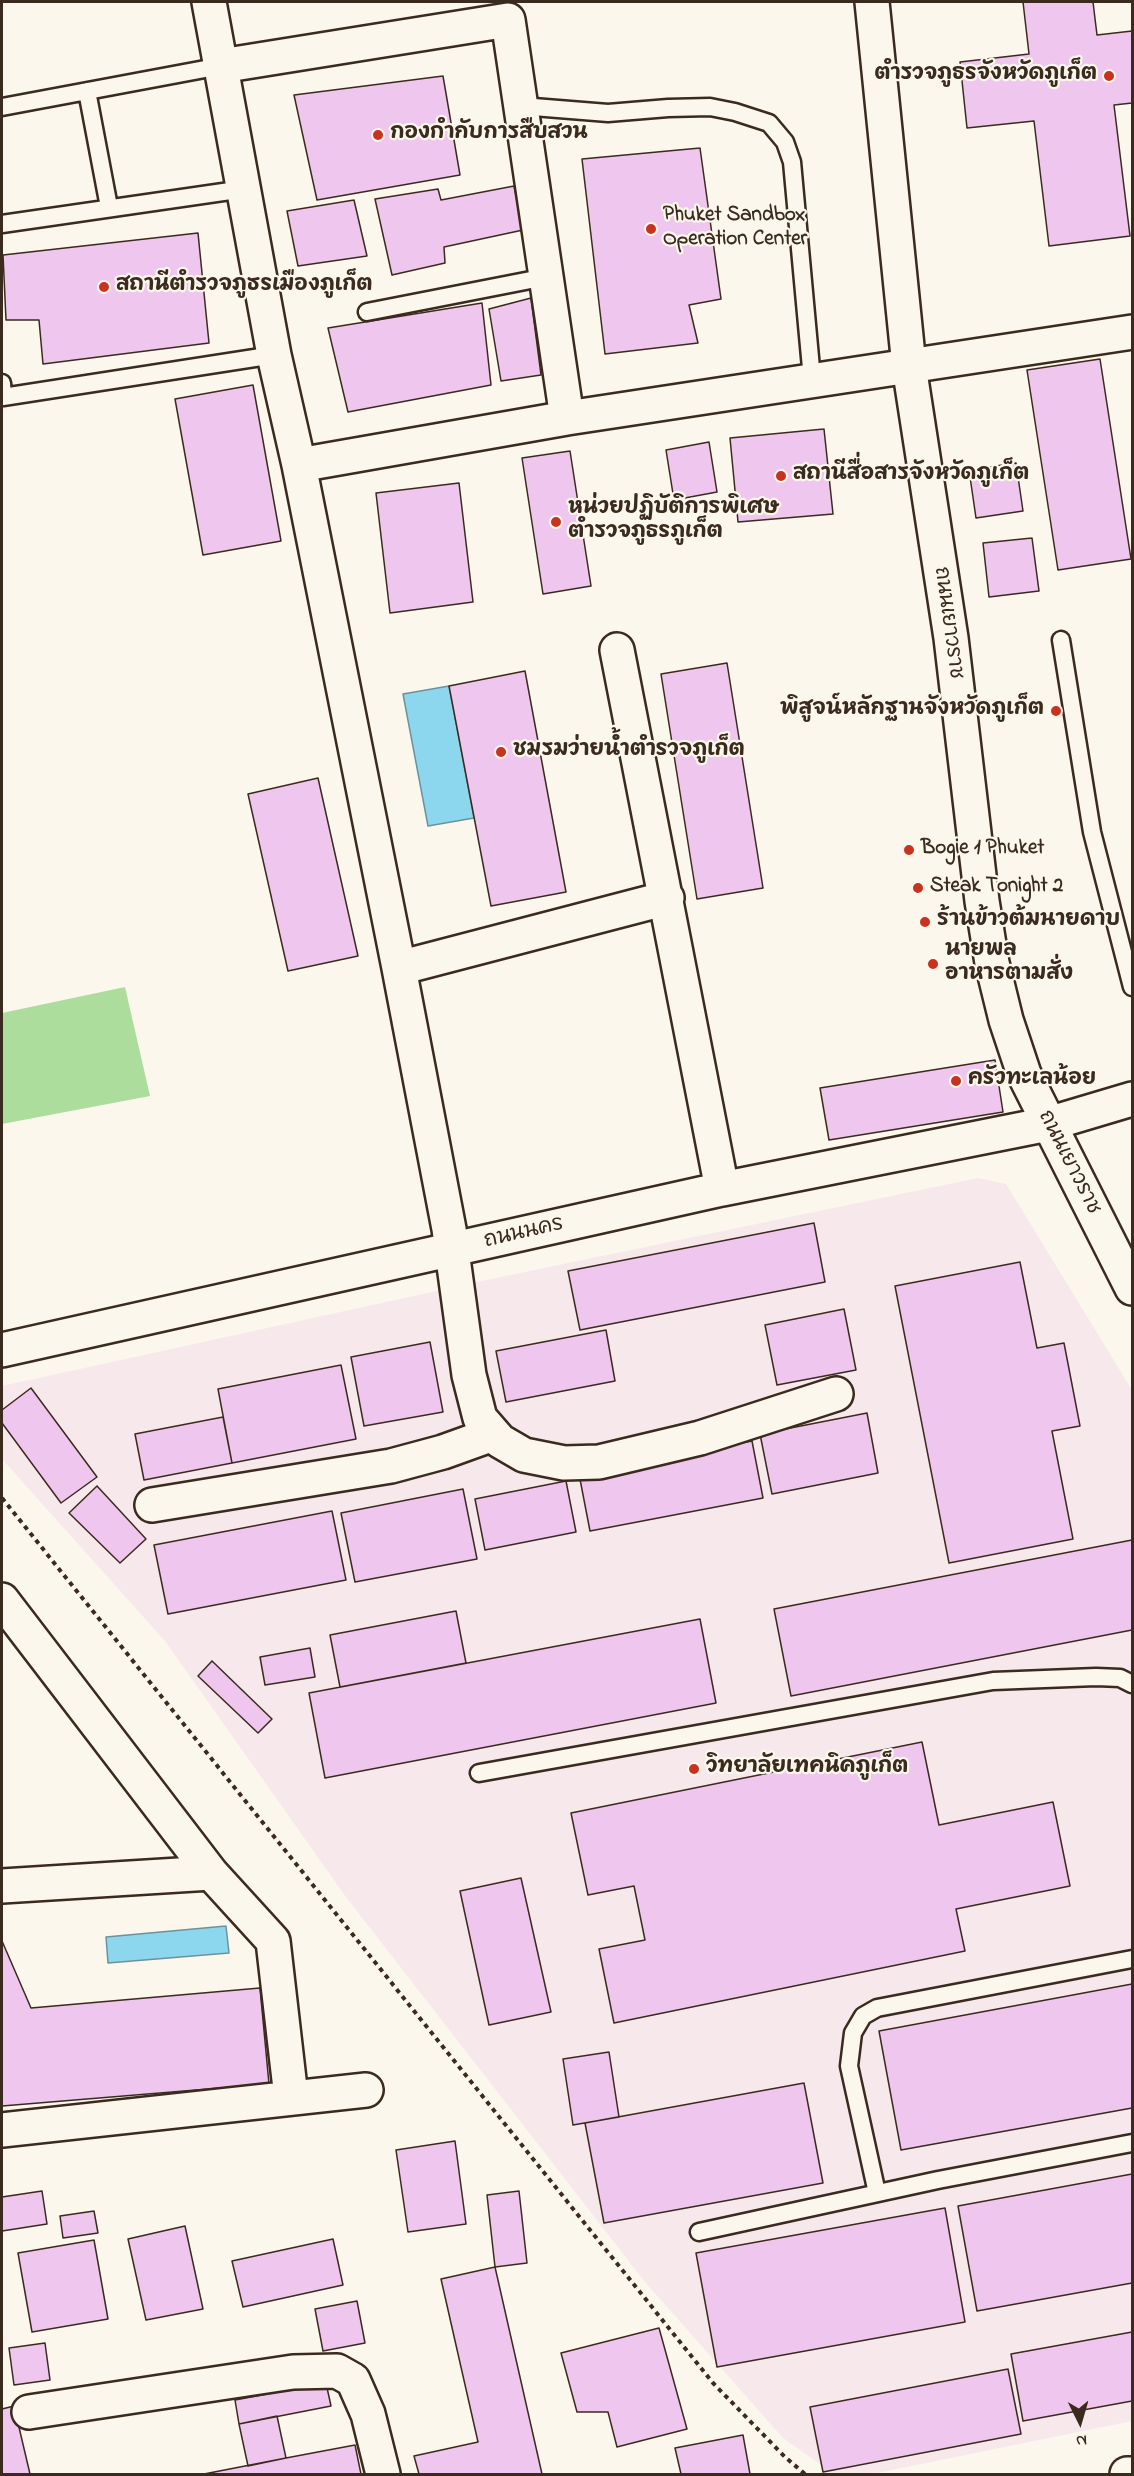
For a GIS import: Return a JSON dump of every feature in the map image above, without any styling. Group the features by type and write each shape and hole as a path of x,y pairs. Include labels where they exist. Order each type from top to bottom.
{"street":[{"path":"208,2 274,355 299,465 399,968 452,1250 470,1375 480,1418 500,1441 525,1455 564,1463 599,1462 700,1438 836,1394"},
{"name":"ถนนเยาวราช","path":"872,2 909,366 951,639 982,901 992,963 1006,1020 1024,1074 1132,1288"},
{"path":"221,66 508,20 567,418"},
{"path":"299,465 567,418 1132,332"},
{"path":"617,650 722,1189"},
{"path":"399,968 667,898"},
{"name":"ถนนนคร","path":"2,1350 722,1189 1048,1124 1132,1099"},
{"path":"152,1505 391,1466 443,1452 493,1434"},
{"path":"2,1600 211,1873 273,1941 291,2097"},
{"path":"2,1887 211,1873"},
{"path":"2,2130 366,2090"},
{"path":"29,2412 292,2372 337,2371 353,2380 368,2414 383,2475"},
{"path":"1127,2475 1132,2474"}],"lane":[{"path":"2,106 221,66"},
{"path":"87,91 109,207"},
{"path":"521,106 608,113 668,108 710,108 735,112 769,123 785,142 792,162 812,379"},
{"path":"2,224 244,189"},
{"path":"367,312 546,277"},
{"path":"2,383 3,397 274,355"},
{"path":"1061,640 1092,832 1132,987"},
{"path":"479,1773 993,1682 1096,1677 1120,1678 1132,1684"},
{"path":"877,2193 849,2066 853,2033 863,2016 877,2008 1132,1959"},
{"path":"699,2232 877,2193 1132,2144"}],"path":[{"path":"2,1498 713,2383 784,2457 805,2475"}],"shaded area":[{"name":"วิทยาลัยเทคนิคภูเก็ต","path":"978,1178 1006,1184 1132,1390 1132,2421 872,2474 834,2474 783,2438 645,2282 346,1897 165,1641 2,1459 2,1386 496,1278"}],"green space":[{"path":"125,987 150,1096 2,1124 2,1013"}],"water":[{"path":"449,686 474,818 428,826 403,694"},
{"path":"226,1926 229,1953 108,1963 106,1937"}],"building":[{"path":"1023,2 1093,2 1097,35 1132,31 1132,103 1114,105 1130,236 1049,246 1034,121 967,128 960,62 1029,54"},
{"name":"กองกำกับการสืบสวน","path":"443,76 460,175 317,200 294,95"},
{"name":"Phuket Sandbox Operation Center","path":"700,148 721,299 689,305 698,343 605,354 582,159"},
{"path":"514,186 523,230 444,247 445,263 392,275 375,199 438,189 441,200"},
{"path":"354,200 367,256 298,266 287,211"},
{"name":"สถานีตำรวจภูธรเมืองภูเก็ต","path":"198,233 209,343 43,364 39,320 6,320 3,255"},
{"path":"531,298 541,375 501,381 489,309"},
{"path":"482,303 491,385 348,412 328,328"},
{"path":"1100,359 1131,559 1058,570 1027,370"},
{"path":"253,385 281,541 203,555 175,399"},
{"name":"สถานีสื่อสารจังหวัดภูเก็ต","path":"824,429 833,514 738,522 730,438"},
{"path":"709,442 717,492 674,500 666,450"},
{"name":"หน่วยปฏิบัติการพิเศษ ตำรวจภูธรภูเก็ต","path":"570,451 591,586 543,594 522,458"},
{"path":"1016,463 1023,511 976,518 969,470"},
{"path":"459,483 473,602 390,613 376,493"},
{"path":"1032,538 1039,591 989,597 983,543"},
{"path":"727,663 763,888 697,899 661,674"},
{"name":"ชมรมว่ายน้ำตำรวจภูเก็ต","path":"525,671 566,892 491,906 449,686"},
{"path":"318,778 358,956 288,971 248,794"},
{"path":"995,1060 1003,1112 829,1140 820,1088"},
{"path":"814,1223 825,1282 580,1330 568,1271"},
{"path":"1020,1262 1037,1348 1064,1343 1080,1426 1052,1431 1073,1539 949,1563 895,1286"},
{"path":"844,1309 856,1370 777,1385 765,1325"},
{"path":"606,1330 615,1381 506,1402 496,1351"},
{"path":"430,1342 443,1412 364,1426 351,1357"},
{"path":"341,1365 356,1439 232,1463 218,1389"},
{"path":"31,1388 97,1477 61,1503 2,1423 2,1410"},
{"path":"867,1413 878,1473 772,1494 760,1434"},
{"path":"223,1417 232,1463 144,1480 135,1434"},
{"path":"752,1441 763,1498 590,1531 579,1474"},
{"path":"566,1481 576,1532 485,1550 475,1499"},
{"path":"97,1486 146,1539 120,1563 69,1513"},
{"path":"463,1489 477,1559 355,1582 341,1513"},
{"path":"332,1511 346,1580 168,1614 154,1545"},
{"path":"1132,1540 1132,1630 791,1696 774,1609"},
{"path":"456,1611 466,1663 340,1687 330,1635"},
{"path":"700,1619 716,1703 325,1778 309,1693"},
{"path":"310,1648 315,1677 265,1685 260,1657"},
{"path":"212,1661 272,1719 258,1733 198,1676"},
{"path":"922,1742 939,1825 1053,1802 1070,1886 956,1909 965,1951 614,2023 599,1949 645,1940 634,1886 588,1895 571,1813"},
{"path":"521,1878 551,2012 489,2025 460,1891"},
{"path":"2,1941 31,2008 260,1988 269,2084 2,2106"},
{"path":"1132,1984 1132,2108 901,2150 879,2031"},
{"path":"609,2052 619,2117 573,2125 563,2059"},
{"path":"804,2083 823,2183 604,2223 585,2123"},
{"path":"455,2141 466,2224 408,2232 396,2150"},
{"path":"1132,2174 1132,2283 977,2311 958,2206"},
{"path":"42,2191 47,2224 2,2231 2,2197"},
{"path":"519,2191 527,2263 495,2267 487,2195"},
{"path":"945,2208 965,2322 717,2367 696,2253"},
{"path":"94,2211 98,2233 63,2238 60,2216"},
{"path":"185,2226 203,2309 146,2320 128,2239"},
{"path":"333,2239 343,2285 243,2307 232,2261"},
{"path":"94,2240 108,2319 32,2332 18,2253"},
{"path":"495,2267 542,2474 419,2474 414,2456 478,2442 441,2279"},
{"path":"357,2301 365,2343 323,2351 315,2309"},
{"path":"659,2328 687,2429 617,2447 608,2412 577,2412 561,2353"},
{"path":"1132,2332 1132,2401 1023,2421 1011,2354"},
{"path":"45,2343 50,2380 14,2385 9,2348"},
{"path":"1008,2369 1021,2434 823,2472 810,2407"},
{"path":"326,2383 331,2406 239,2424 235,2400"},
{"path":"14,2406 30,2474 2,2474 2,2409"},
{"path":"277,2416 286,2458 248,2466 239,2424"},
{"path":"743,2435 750,2474 681,2474 675,2448"},
{"path":"355,2445 361,2474 204,2474 286,2458"}],"place":[{"name":"ตำรวจภูธรจังหวัดภูเก็ต","path":"1109,76"},
{"name":"กองกำกับการสืบสวน","path":"378,135"},
{"name":"Phuket Sandbox Operation Center","path":"651,229"},
{"name":"สถานีตำรวจภูธรเมืองภูเก็ต","path":"104,287"},
{"name":"สถานีสื่อสารจังหวัดภูเก็ต","path":"781,476"},
{"name":"หน่วยปฏิบัติการพิเศษ ตำรวจภูธรภูเก็ต","path":"556,522"},
{"name":"พิสูจน์หลักฐานจังหวัดภูเก็ต","path":"1056,711"},
{"name":"ชมรมว่ายน้ำตำรวจภูเก็ต","path":"501,752"},
{"name":"Bogie 1 Phuket","path":"909,850"},
{"name":"Steak Tonight 2","path":"918,888"},
{"name":"ร้านข้าวต้มนายดาบ","path":"925,922"},
{"name":"นายพล อาหารตามสั่ง","path":"933,964"},
{"name":"ครัวทะเลน้อย","path":"956,1081"},
{"name":"วิทยาลัยเทคนิคภูเก็ต","path":"694,1769"}]}
